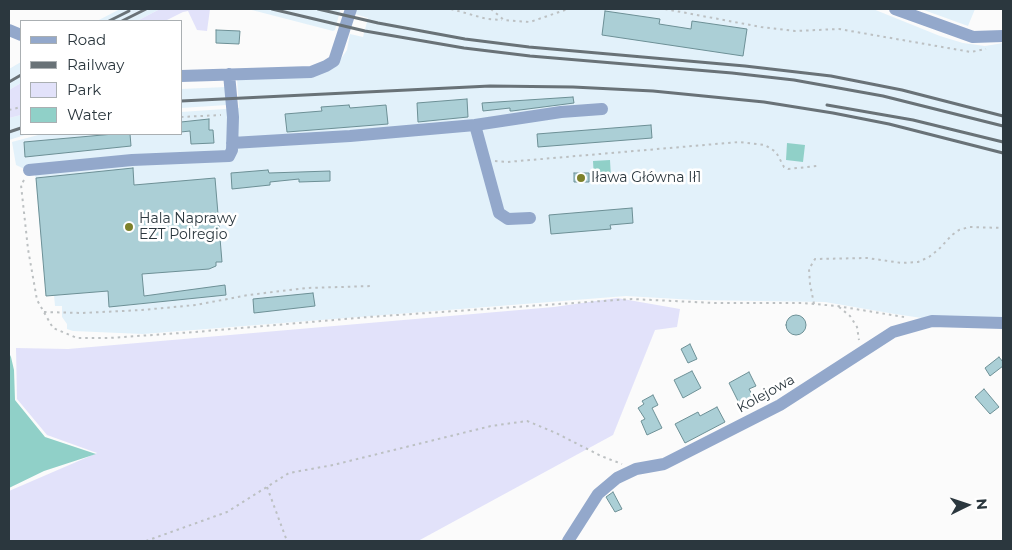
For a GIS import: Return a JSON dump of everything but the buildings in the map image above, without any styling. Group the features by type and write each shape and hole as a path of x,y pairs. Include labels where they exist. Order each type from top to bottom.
{"street":[{"path":"182,76 311,72 334,61 351,9"},
{"path":"895,9 973,37 1003,36"},
{"path":"29,170 132,160 229,156 232,150 233,115 229,74"},
{"path":"232,143 350,136 602,109"},
{"path":"475,124 499,213 508,219 530,218"},
{"name":"Kolejowa","path":"568,541 598,494 617,478 636,469 664,464 780,404 893,332 932,321 1003,323"}],"path":[{"path":"451,9 488,18 530,22 568,9"},
{"path":"491,9 504,20"},
{"path":"665,9 761,28 795,31 839,29 971,52 987,48"},
{"path":"182,117 233,115"},
{"path":"485,160 507,162 740,142 765,145 776,152 788,170 817,166"},
{"path":"29,170 21,185 37,300 53,328 77,338 110,338 368,317 632,299 715,303 814,304 906,317"},
{"path":"814,304 809,269 815,258 867,258 918,262 929,257 959,230 968,227 1003,228"},
{"path":"44,312 82,313 142,310 196,305 248,295 307,288 373,286"},
{"path":"837,306 850,316 857,327 859,339 854,358"},
{"path":"146,541 227,512 289,473 333,465 491,426 527,421 556,433 601,456 636,469"},
{"path":"266,487 287,541"}],"shaded area":[{"path":"120,9 160,9 139,20 99,20"},
{"path":"248,9 339,9 340,11 335,30 333,31"},
{"path":"357,9 873,9 940,36 963,43 985,46 1003,43 1003,320 935,320 825,302 695,300 626,296 143,334 73,331 67,329 67,324 62,317 62,306 55,306 54,295 46,296 35,174 16,165 12,142 38,135 182,135 182,112 239,108 237,79 336,66 347,50 350,34 363,37 368,18 355,14"},
{"path":"921,9 975,9 968,26"},
{"path":"20,63 20,84 9,90 9,69"},
{"path":"226,87 227,105 182,108 182,89"},
{"path":"20,115 20,135 25,135 9,140 9,118"}],"green space":[{"path":"160,9 210,9 207,31 197,30 188,11 167,20 139,20"},
{"path":"20,84 20,115 9,118 9,90"},
{"path":"617,298 680,309 677,327 655,330 613,435 418,541 9,541 9,491 97,453 47,435 17,399 16,348 68,349 554,307"}],"water":[{"path":"787,143 805,145 803,162 786,160"},
{"path":"610,160 611,178 594,179 593,161"},
{"path":"9,353 14,370 15,400 45,437 96,454 44,471 9,488"}],"railway":[{"path":"124,20 146,9"},
{"path":"272,9 365,31 464,48 530,56 794,80 883,96 1003,126"},
{"path":"318,9 378,23 465,39 529,47 745,66 831,76 902,90 1003,116"},
{"path":"111,20 129,11"},
{"path":"9,82 20,76"},
{"path":"182,101 490,86 573,87 653,91 764,102 833,113 889,124 1003,153"},
{"path":"827,105 913,120 1003,142"},
{"path":"9,132 20,128"}],"place":[{"name":"Iława Główna Ił1","path":"581,178"},
{"name":"Hala Naprawy EZT Polregio","path":"129,227"}]}
